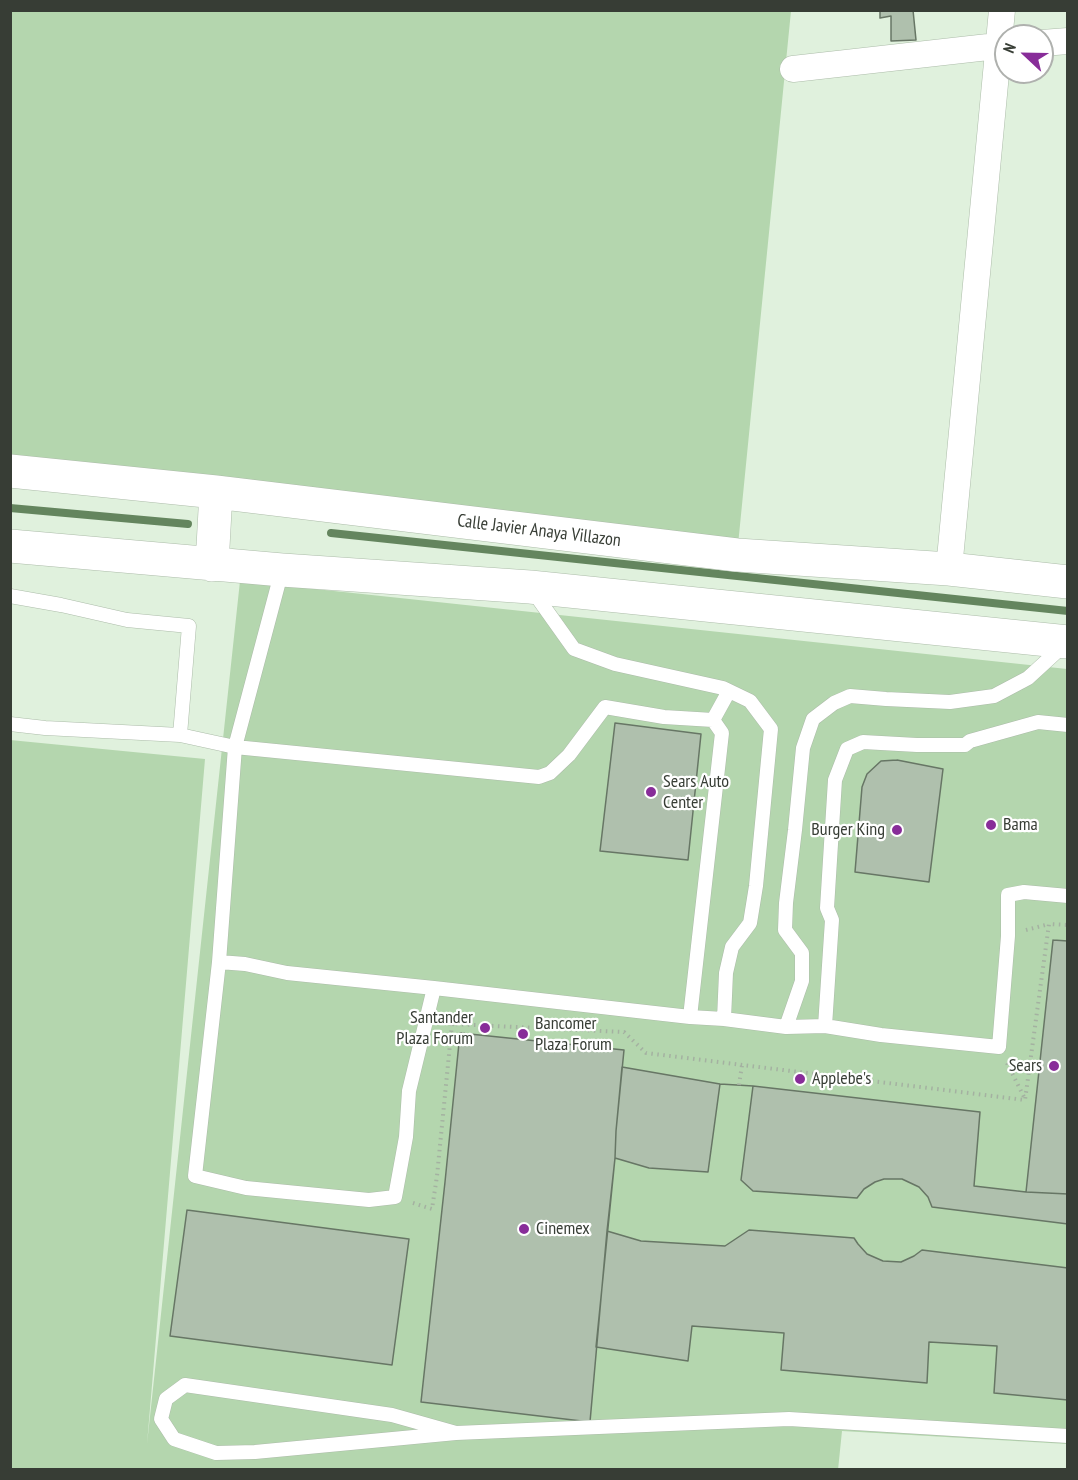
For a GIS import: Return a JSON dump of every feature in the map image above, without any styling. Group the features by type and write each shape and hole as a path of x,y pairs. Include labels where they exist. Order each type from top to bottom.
{"street":[{"path":"793,69 994,46"},
{"path":"949,570 998,84"},
{"name":"Calle Javier Anaya Villazon","path":"10,471 216,492 737,555 949,570 1068,582"},
{"path":"212,565 216,492"},
{"path":"10,546 212,565 530,587 1068,642"}],"lane":[{"path":"282,570 235,747 219,962 195,1176 246,1188 369,1200 395,1197 406,1137 409,1091 434,988"},
{"path":"530,587 574,649 615,664 723,688 750,701 771,729 756,886 750,923 732,947 726,973 724,1019"},
{"path":"10,596 127,620 189,626 180,735"},
{"path":"786,1028 802,981 802,953 786,930 786,903 803,748 813,720 834,703 850,696 950,702 994,696 1028,678 1068,642"},
{"path":"712,720 729,691"},
{"path":"10,724 56,729 180,735 235,747 539,777 550,773 569,755 605,707 664,717 712,720 722,733 690,1017"},
{"path":"825,1026 832,920 827,908 835,780 847,749 863,742 965,745 970,741 1038,722 1068,725"},
{"path":"219,962 245,964 287,973 724,1019 786,1028 825,1026 881,1035 999,1047 1008,936 1008,895 1023,892 1068,896"},
{"path":"456,1432 392,1414 185,1385 166,1399 161,1419 174,1439 216,1453 255,1452 456,1432 789,1419 1068,1436"}],"path":[{"path":"1025,1100 1049,924 1068,925"},
{"path":"395,1197 432,1209 452,1024 624,1032 646,1053 1025,1100"},
{"path":"999,1047 1025,1100"},
{"path":"739,1085 742,1065"}],"green space":[{"path":"11,11 791,11 737,555 11,467"},
{"path":"240,581 1067,669 1067,1444 842,1431 838,1470 11,1469 10,740 205,759 147,1444"}],"building":[{"path":"880,10 913,10 916,40 891,41 891,16 880,18"},
{"name":"Sears Auto Center","path":"615,723 701,734 688,860 600,851"},
{"name":"Burger King","path":"897,760 943,769 929,882 855,872 862,787 867,774 881,761"},
{"name":"Sears","path":"1053,940 1068,941 1068,1194 1026,1192"},
{"name":"Cinemex","path":"460,1033 624,1050 590,1422 421,1402"},
{"path":"622,1067 720,1084 980,1112 974,1186 1068,1194 1068,1400 994,1393 997,1346 929,1342 927,1383 781,1370 784,1333 692,1326 688,1361 596,1347"},
{"path":"720,1084 753,1086 741,1180 753,1191 857,1198 864,1189 875,1182 884,1179 902,1179 919,1187 928,1197 932,1207 1068,1224 1068,1268 922,1250 901,1262 883,1261 867,1254 854,1238 749,1230 725,1246 641,1241 607,1231 615,1158 649,1168 708,1172"},
{"path":"187,1210 409,1239 392,1365 170,1336"}],"waterway":[{"path":"10,508 188,524"},
{"path":"331,533 1068,611"}],"place":[{"name":"Sears Auto Center","path":"651,792"},
{"name":"Bama","path":"991,825"},
{"name":"Burger King","path":"897,830"},
{"name":"Santander Plaza Forum","path":"485,1028"},
{"name":"Bancomer Plaza Forum","path":"523,1034"},
{"name":"Sears","path":"1054,1066"},
{"name":"Applebe's","path":"800,1079"},
{"name":"Cinemex","path":"524,1229"}]}
